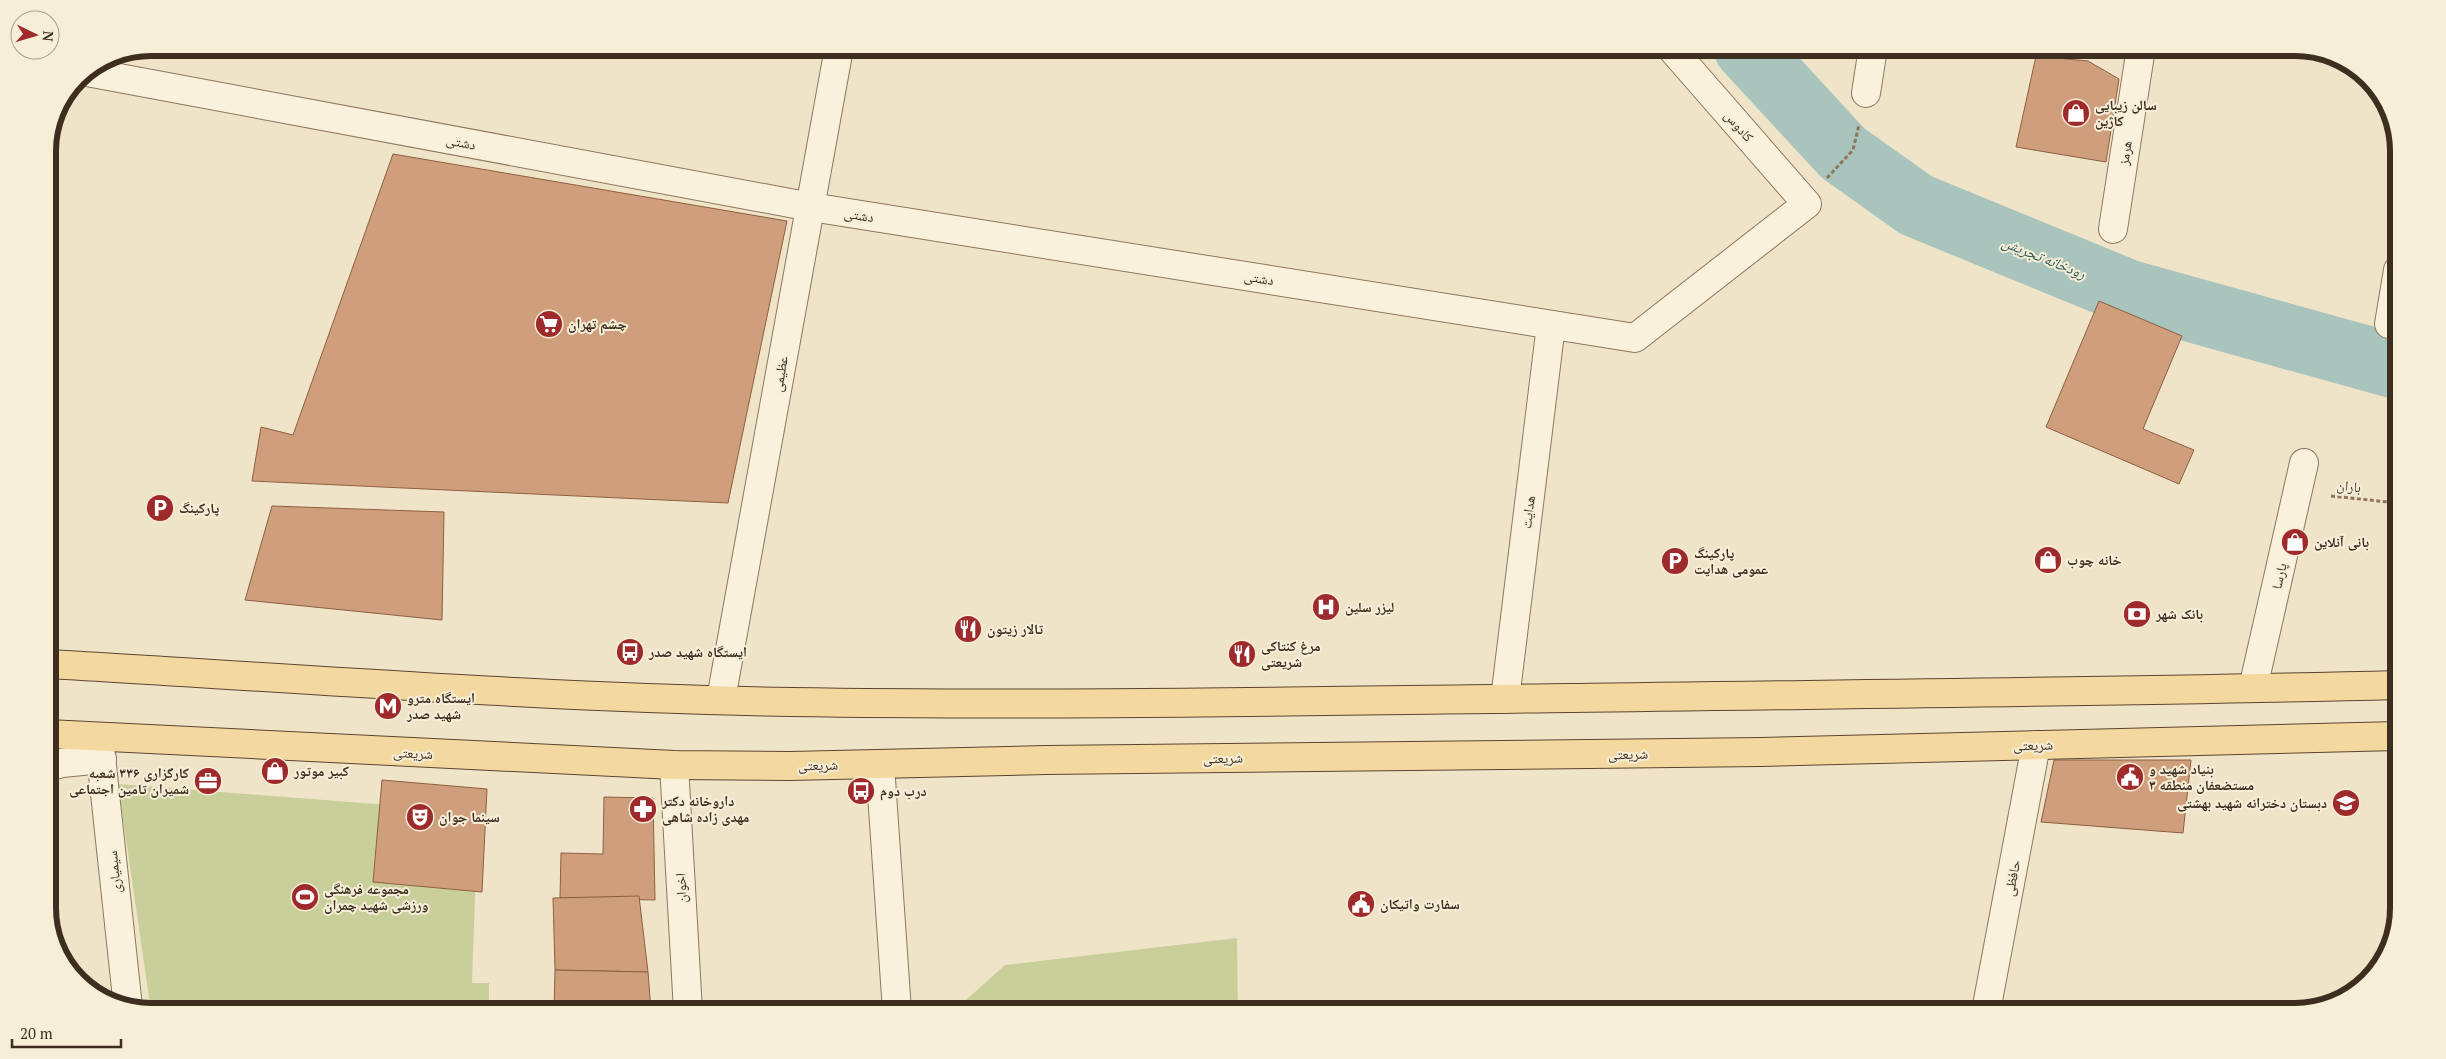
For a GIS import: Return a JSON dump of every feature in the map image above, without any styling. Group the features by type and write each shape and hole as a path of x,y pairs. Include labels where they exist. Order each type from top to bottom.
{"main road":[{"path":"56,664 418,686 721,700 1130,703 2253,688 2390,684"},
{"name":"شریعتی","path":"56,736 101,748 674,765 880,765 1046,760 1761,752 2390,736"}],"street":[{"name":"عظیمی","path":"721,700 838,56"},
{"name":"کادوس","path":"1635,338 1807,204 1678,56"},
{"path":"1866,93 1872,56"},
{"name":"هرمز","path":"2113,229 2140,56"},
{"name":"دشتی","path":"96,74 810,207 1635,338"},
{"name":"هدایت","path":"1505,699 1552,325"},
{"name":"پارسا","path":"2253,688 2304,463"},
{"name":"حافظی","path":"1988,1003 2036,745"},
{"path":"56,765 101,748"},
{"name":"سیمیاری","path":"101,748 127,1000"},
{"name":"اخوان","path":"674,765 687,1003"},
{"path":"880,765 896,1003"}],"path":[{"path":"1831,173 1853,150"},
{"name":"باران","path":"2298,492 2390,502"}],"green space":[{"name":"مجموعه فرهنگی ورزشی شهید چمران","path":"118,784 478,812 472,983 489,983 489,1003 150,1003"},
{"path":"1237,938 1238,1003 963,1003 1005,965"}],"building":[{"path":"2036,56 2088,61 2119,79 2106,162 2016,147"},
{"name":"چشم تهران","path":"393,154 787,221 728,503 252,481 261,427 293,435"},
{"path":"2099,301 2182,336 2143,429 2194,450 2179,484 2046,427"},
{"path":"272,506 444,512 442,620 245,600"},
{"path":"2054,760 2191,760 2183,833 2041,822"},
{"path":"382,780 487,789 482,892 373,882"},
{"path":"604,797 653,798 655,900 560,898 561,853 603,854"},
{"path":"639,896 648,972 555,970 553,898"},
{"path":"555,970 648,972 650,1003 554,1003"}],"waterway":[{"name":"رودخانه تجریش","path":"1753,56 1843,153 1916,205 2128,292 2390,365"}],"place":[{"name":"سالن زیبایی کاژین","path":"2076,113"},
{"name":"چشم تهران","path":"549,324"},
{"name":"پارکینگ","path":"160,508"},
{"name":"بانی آنلاین","path":"2295,542"},
{"name":"خانه چوب","path":"2048,560"},
{"name":"پارکینگ عمومی هدایت","path":"1675,561"},
{"name":"لیزر سلین","path":"1326,607"},
{"name":"بانک شهر","path":"2137,614"},
{"name":"تالار زیتون","path":"968,629"},
{"name":"ایستگاه شهید صدر","path":"630,652"},
{"name":"مرغ کنتاکی شریعتی","path":"1242,654"},
{"name":"ایستگاه مترو شهید صدر","path":"388,706"},
{"name":"کبیر موتور","path":"275,771"},
{"name":"بنیاد شهید و مستضعفان منطقه ۳","path":"2130,777"},
{"name":"کارگزاری ٣٣۶ شعبه شمیران تامین اجتماعی","path":"208,781"},
{"name":"درب دوم","path":"861,791"},
{"name":"دبستان دخترانه شهید بهشتی","path":"2346,803"},
{"name":"داروخانه دکتر مهدی زاده شاهی","path":"643,809"},
{"name":"سینما جوان","path":"420,817"},
{"name":"مجموعه فرهنگی ورزشی شهید چمران","path":"305,897"},
{"name":"سفارت واتیکان","path":"1361,904"}]}
